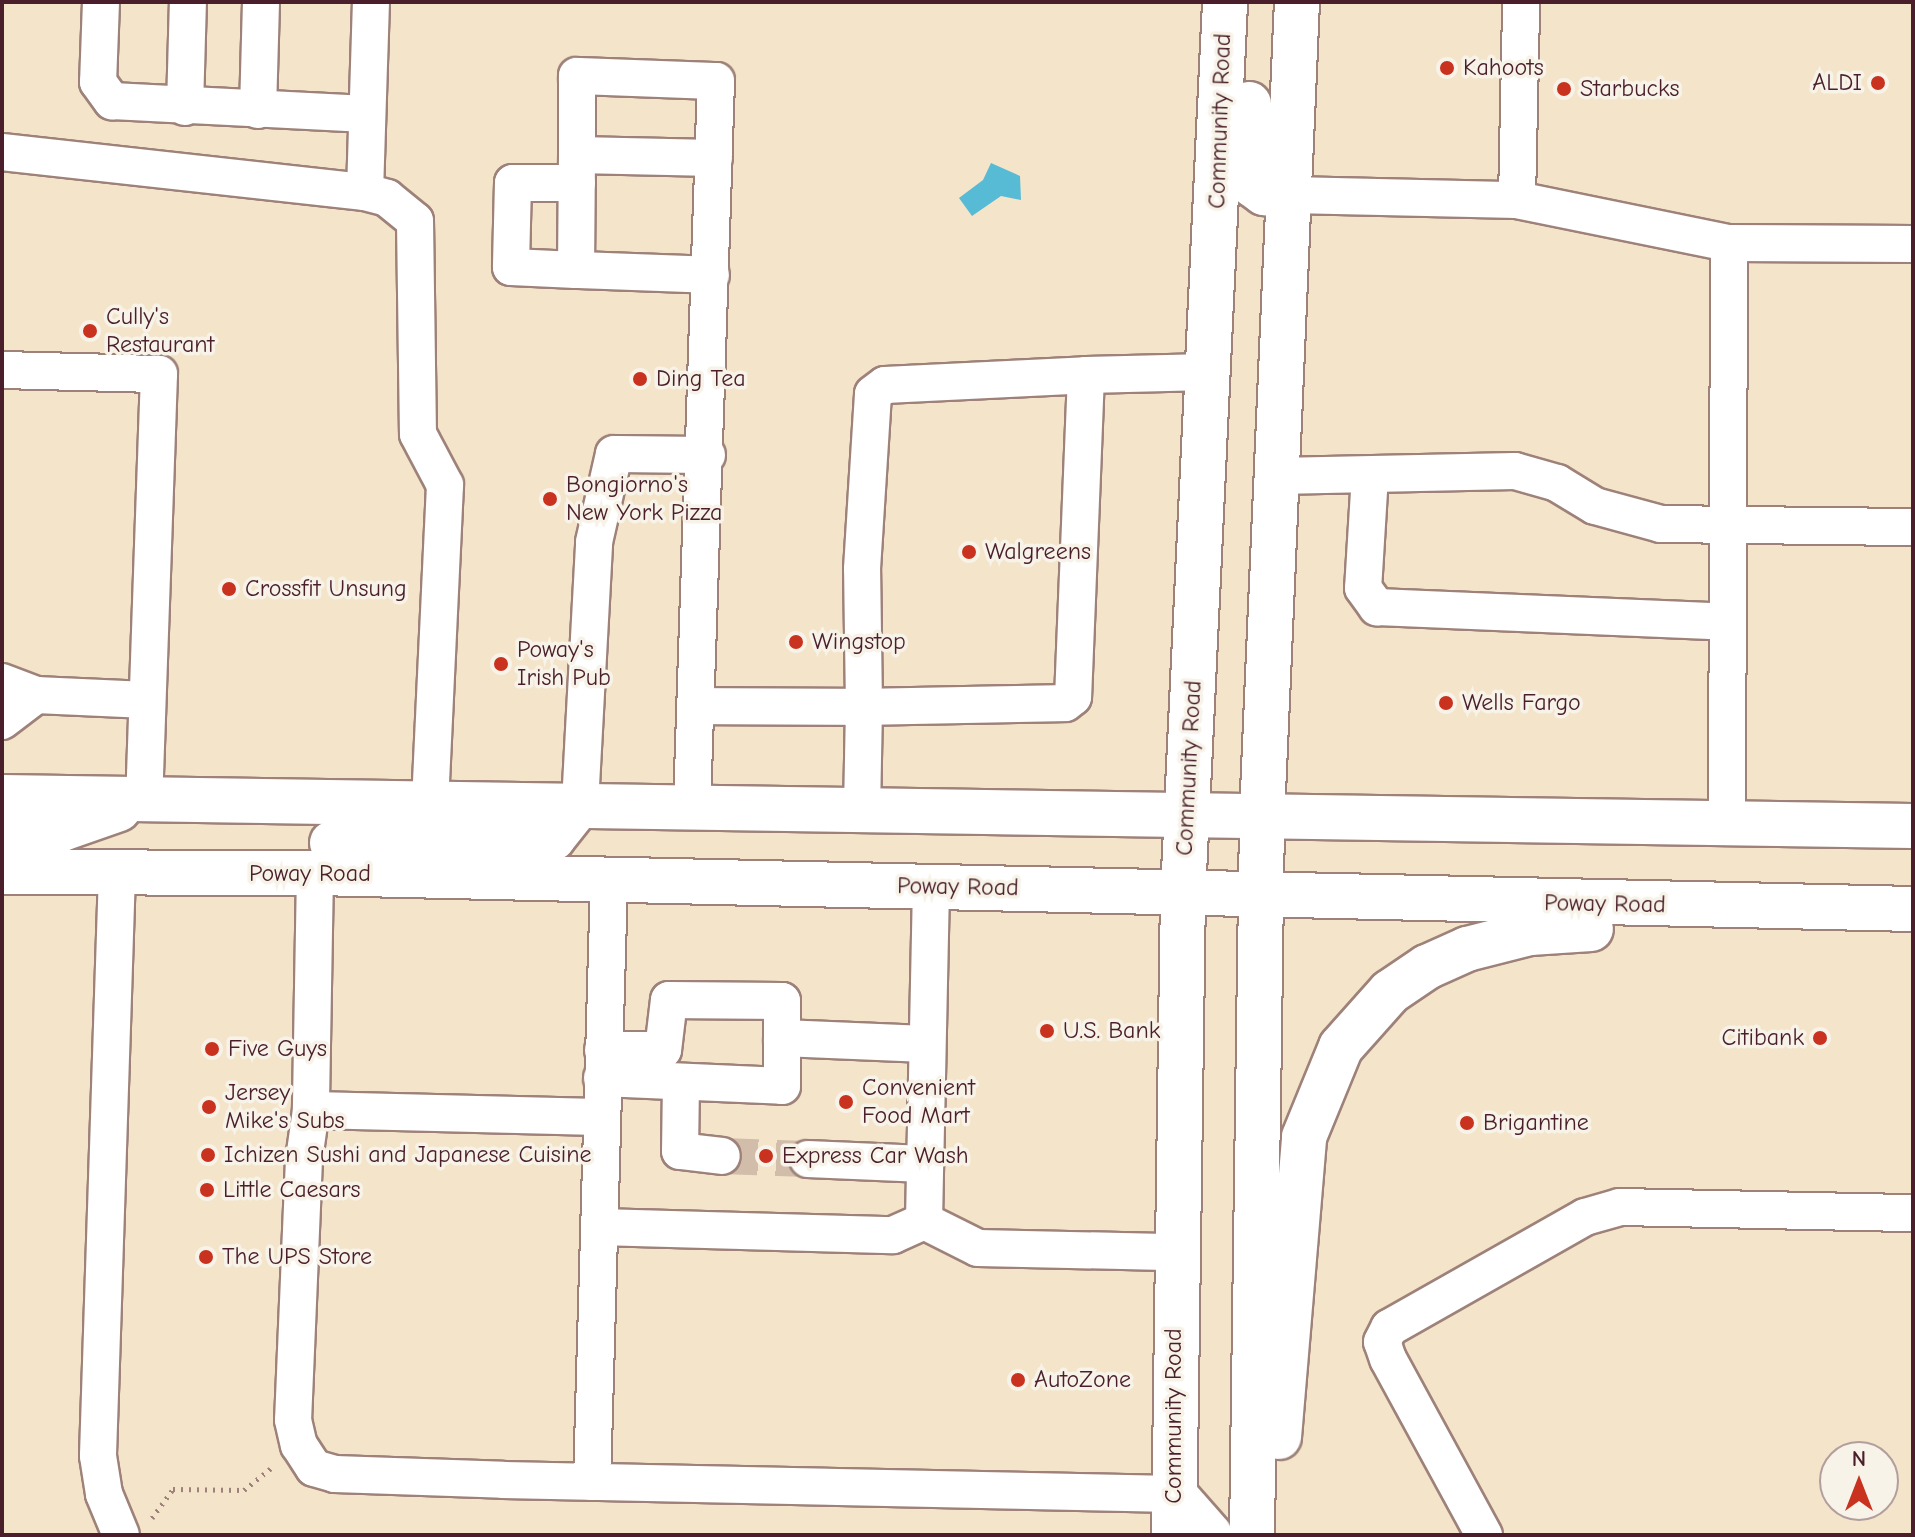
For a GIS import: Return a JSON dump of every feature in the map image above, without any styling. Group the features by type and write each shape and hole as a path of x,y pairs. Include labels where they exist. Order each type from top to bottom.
{"main road":[{"name":"Community Road","path":"1174,1514 1183,894 1225,2"},
{"path":"1247,2 1253,185 1264,193 1291,195"},
{"path":"1252,1535 1262,816 1297,2"},
{"path":"2,797 1913,826"},
{"path":"2,830 62,829 144,799"},
{"path":"201,873 319,843 529,844 553,838 580,804"},
{"name":"Poway Road","path":"2,872 315,873 931,886 1262,897 1913,909"},
{"path":"1844,908 1913,894"},
{"path":"1273,1535 1304,1137 1341,1047 1390,992 1427,967 1467,949 1530,933 1749,907"},
{"path":"1174,1514 1210,1535"}],"lane":[{"path":"101,2 98,82 102,93 131,105 367,114"},
{"path":"185,107 188,2"},
{"path":"258,110 261,2"},
{"path":"365,192 371,2"},
{"path":"1517,200 1521,2"},
{"path":"576,270 577,76 716,81 707,455 692,806"},
{"path":"2,152 365,192 405,210 418,234 418,434 445,485 430,802"},
{"path":"711,275 511,267 513,183 577,169 714,158"},
{"path":"1291,195 1517,200 1729,243 1913,244"},
{"path":"1727,823 1729,243"},
{"path":"2,370 159,374 144,799"},
{"path":"862,810 862,569 873,394 885,385 1208,372"},
{"path":"696,706 1065,703 1073,697 1086,375"},
{"path":"580,804 594,542 614,454 707,455"},
{"path":"1277,476 1515,471 1557,483 1595,506 1661,524 1729,528 1913,527"},
{"path":"1370,475 1363,588 1377,607 1728,622"},
{"path":"2,682 36,695 147,700"},
{"path":"2,721 36,695"},
{"path":"117,873 98,1456 104,1494 134,1529"},
{"path":"315,873 311,1110 304,1159 293,1420 299,1445 314,1468 335,1474 592,1482 1174,1514"},
{"path":"592,1482 609,880"},
{"path":"924,1221 931,886"},
{"path":"669,1000 782,1001 782,1086 681,1082 602,1064 663,1050 669,1000"},
{"path":"782,1038 926,1044"},
{"path":"681,1082 680,1151 722,1156"},
{"path":"311,1110 601,1117"},
{"path":"808,1159 924,1164"},
{"path":"1484,1535 1388,1359 1382,1342 1389,1328 1603,1210 1913,1213"},
{"path":"924,1221 978,1248 1176,1252"},
{"path":"599,1227 893,1235 924,1221"}],"path":[{"path":"134,1529 173,1489 244,1490 299,1445"}],"water":[{"path":"991,163 1020,176 1021,200 1001,196 972,216 959,198 983,180"}],"tunnel":[{"path":"722,1156 808,1159"}],"place":[{"name":"Kahoots","path":"1447,68"},
{"name":"ALDI","path":"1878,83"},
{"name":"Starbucks","path":"1564,89"},
{"name":"Cully's Restaurant","path":"90,331"},
{"name":"Ding Tea","path":"640,379"},
{"name":"Bongiorno's New York Pizza","path":"550,499"},
{"name":"Walgreens","path":"969,552"},
{"name":"Crossfit Unsung","path":"229,589"},
{"name":"Wingstop","path":"796,642"},
{"name":"Poway's Irish Pub","path":"501,664"},
{"name":"Wells Fargo","path":"1446,703"},
{"name":"U.S. Bank","path":"1047,1031"},
{"name":"Citibank","path":"1820,1038"},
{"name":"Five Guys","path":"212,1049"},
{"name":"Convenient Food Mart","path":"846,1102"},
{"name":"Jersey Mike's Subs","path":"209,1107"},
{"name":"Brigantine","path":"1467,1123"},
{"name":"Ichizen Sushi and Japanese Cuisine","path":"208,1155"},
{"name":"Express Car Wash","path":"766,1156"},
{"name":"Little Caesars","path":"207,1190"},
{"name":"The UPS Store","path":"206,1257"},
{"name":"AutoZone","path":"1018,1380"}]}
